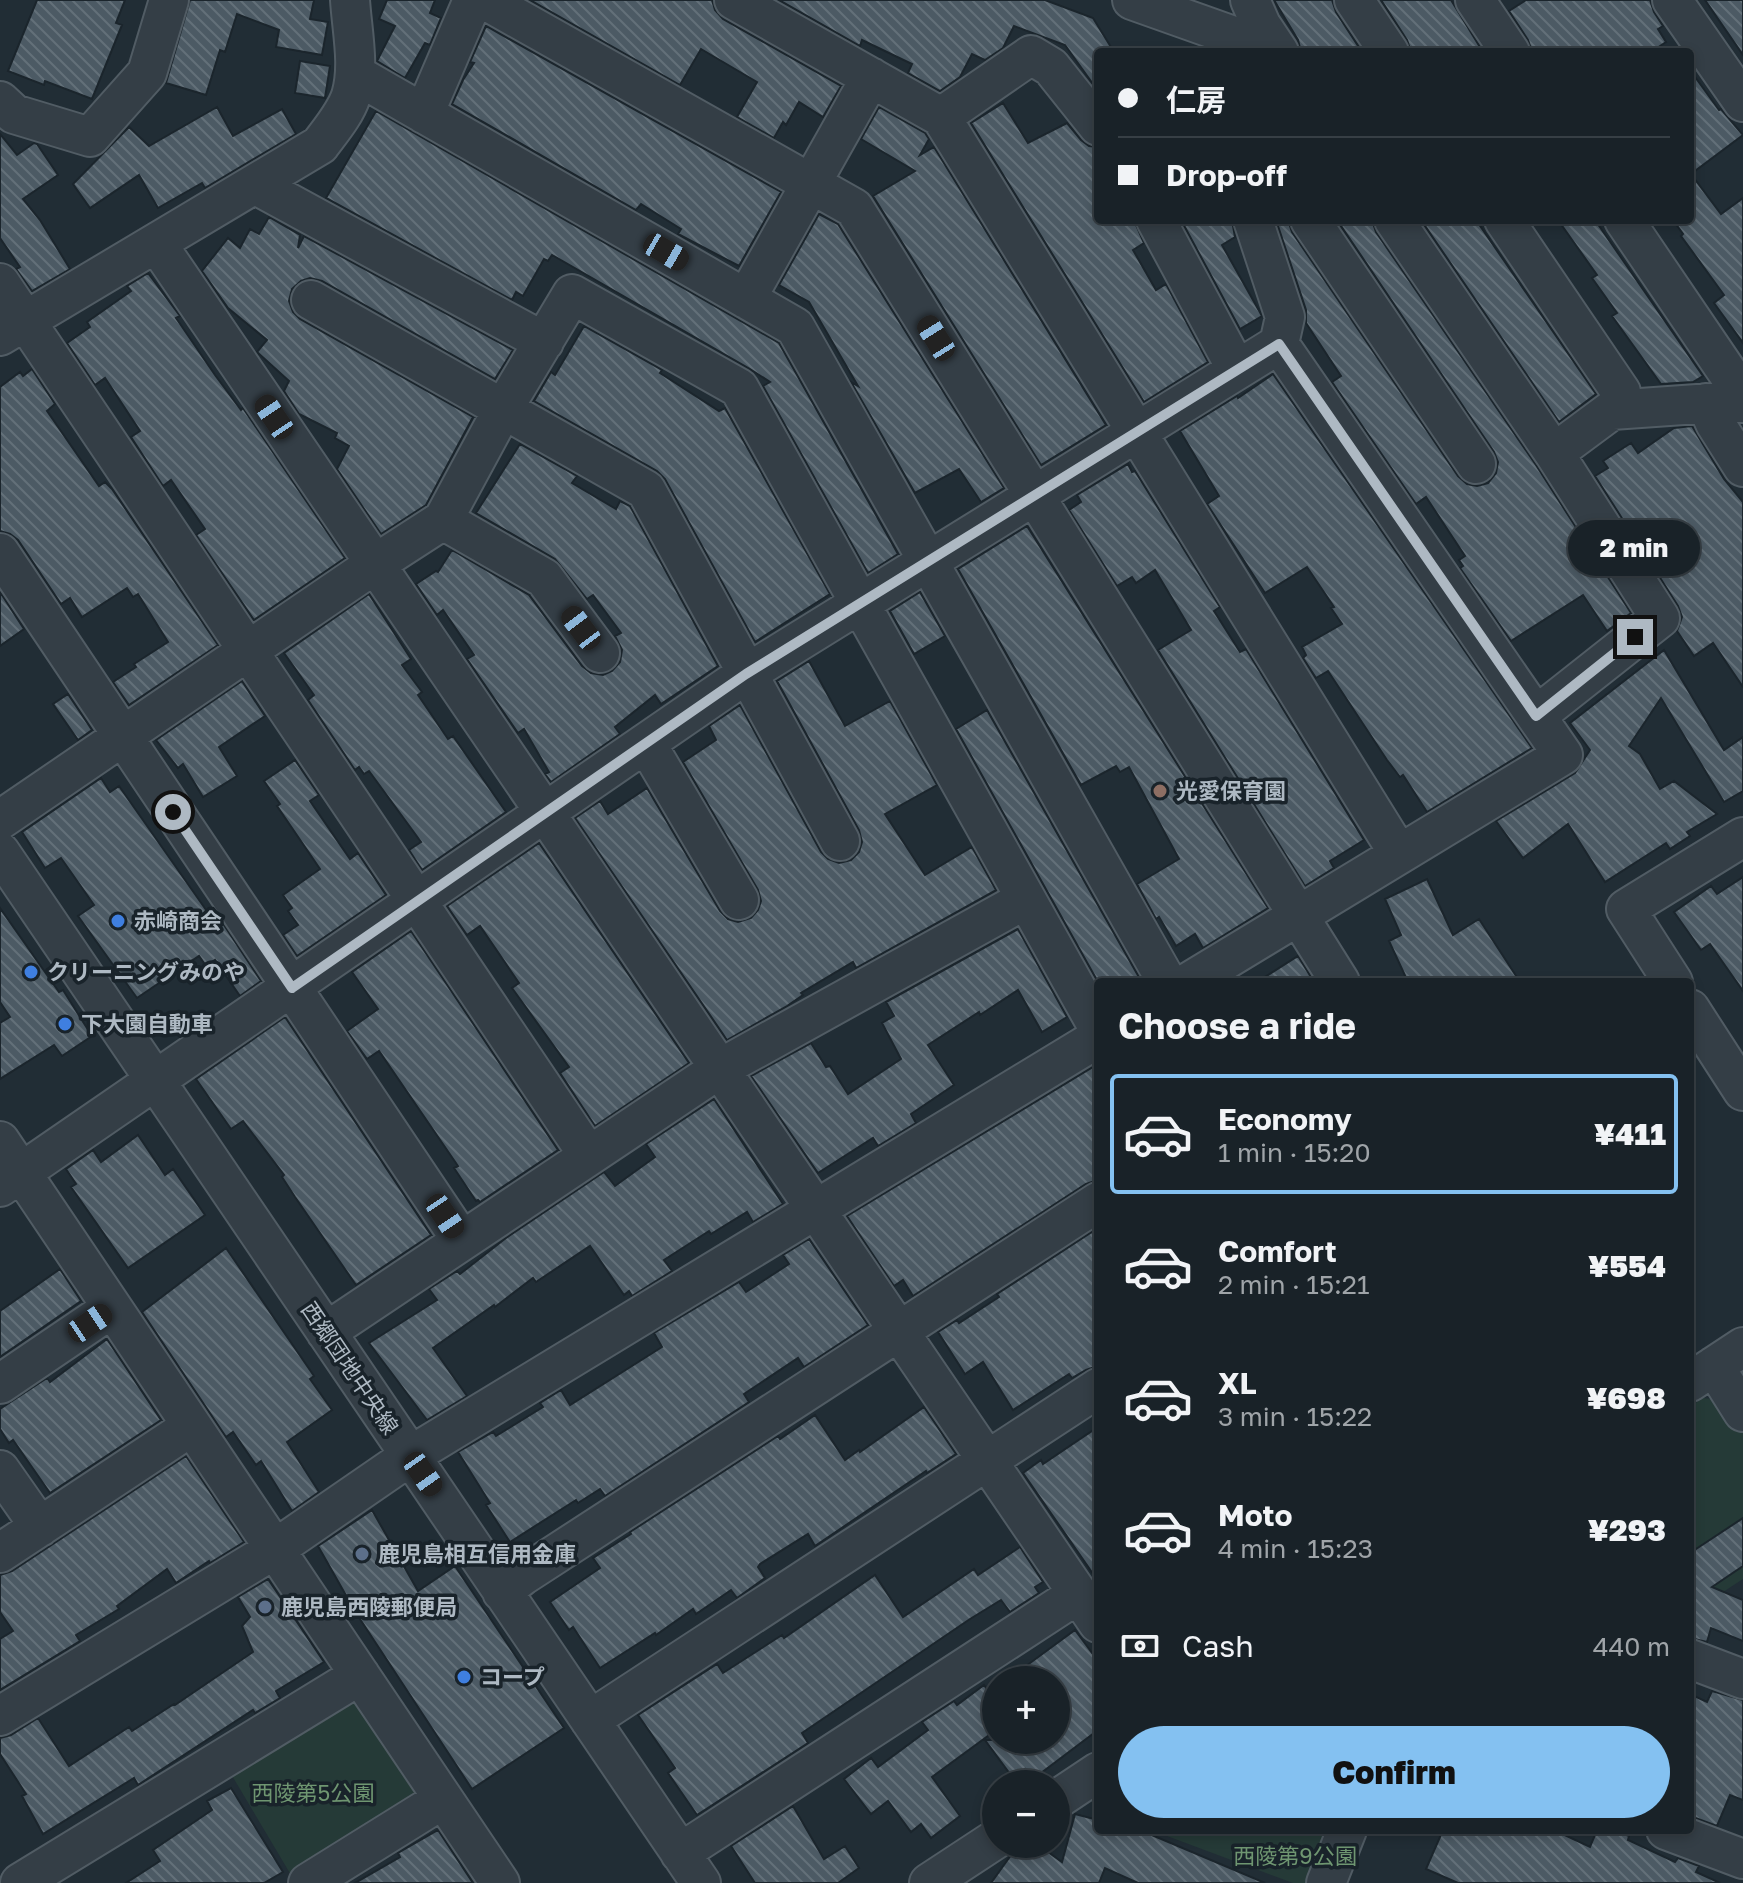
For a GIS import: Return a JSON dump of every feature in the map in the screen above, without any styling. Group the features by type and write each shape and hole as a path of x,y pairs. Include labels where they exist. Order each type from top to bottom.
{"street":[{"path":"0,101 14,114 90,137 147,73 169,0"},
{"path":"13,329 320,145 338,122 350,98 355,74 350,0"},
{"path":"424,114 473,0"},
{"path":"485,0 854,208 1337,978"},
{"path":"734,0 941,117 1399,854"},
{"path":"1132,0 1239,45 1251,1"},
{"path":"1354,0 1386,48"},
{"path":"1475,0 1507,48"},
{"path":"1672,0 1743,102"},
{"path":"1251,1 1261,25 1276,48"},
{"path":"941,117 1031,55 1051,67 1094,121"},
{"path":"355,74 795,327 1165,978"},
{"path":"746,299 871,77"},
{"path":"256,185 544,342"},
{"path":"1158,224 1237,370"},
{"path":"11,1180 746,674 1279,344 1285,317 1254,224"},
{"path":"1313,224 1476,464"},
{"path":"1397,224 1554,453 1660,618 1536,716"},
{"path":"1507,224 1621,392"},
{"path":"1626,224 1727,395"},
{"path":"157,244 1088,1609 690,1868"},
{"path":"0,283 13,329 248,652 589,1156"},
{"path":"0,820 443,520 503,409 572,294 739,388 1094,1020"},
{"path":"311,300 646,490 840,841"},
{"path":"1196,978 1563,755 1279,344"},
{"path":"1554,453 1612,410 1727,395"},
{"path":"1727,395 1715,423 1743,467"},
{"path":"443,520 544,578 600,653"},
{"path":"0,553 462,1241"},
{"path":"646,743 739,900"},
{"path":"1670,978 1626,909 1743,837"},
{"name":"西郷団地中央線","path":"0,852 690,1868"},
{"path":"326,1332 719,1069 1026,899"},
{"path":"1694,1015 1743,1091"},
{"path":"0,1716 275,1549 410,1456 1094,1040"},
{"path":"0,1141 11,1180 112,1308 500,1883"},
{"path":"502,1592 522,1576 1094,1205"},
{"path":"0,1384 112,1308"},
{"path":"1716,1365 1743,1412"},
{"path":"590,1720 1094,1391"},
{"path":"0,1553 192,1426"},
{"path":"0,1470 40,1527"},
{"path":"1694,1661 1743,1679"},
{"path":"20,1883 360,1675"},
{"path":"1070,1791 1094,1775"},
{"path":"308,1883 443,1799"},
{"path":"1337,1880 1346,1834"},
{"path":"1677,1834 1743,1859"},
{"path":"936,1881 982,1849"}],"green space":[{"path":"1703,1398 1722,1400 1743,1433 1743,1579 1723,1592 1694,1580 1694,1404"},
{"name":"西陵第5公園","path":"352,1704 364,1704 419,1791 291,1875 231,1774"},
{"name":"西陵第9公園","path":"1162,1834 1335,1834 1317,1883 1293,1883"}],"building":[{"path":"37,0 125,0 116,23 122,25 92,99 8,71"},
{"path":"190,0 314,0 310,19 328,22 322,55 276,47 279,30 237,14 225,52 220,50 206,95 166,83"},
{"path":"387,0 435,0 430,13 441,18 430,45 425,43 405,78 377,61 395,26 379,19"},
{"path":"530,0 712,0 715,10 723,19 841,86 823,117 799,102 786,125 783,122 774,138 737,117 757,82 701,49 680,85"},
{"path":"779,0 1045,0 1093,18 1112,48 1094,48 1094,85 1065,45 1014,26 1003,48 985,60 972,54 960,77 940,91 908,73 912,64 862,40 860,46"},
{"path":"1274,0 1332,0 1336,12 1359,48 1300,48"},
{"path":"1381,0 1451,0 1481,48 1410,48"},
{"path":"1526,0 1650,0 1663,26 1658,29 1666,42 1657,48 1531,48 1509,11"},
{"path":"1705,0 1743,0 1743,55"},
{"path":"486,26 781,192 739,266 678,234 681,229 641,204 636,210 452,104 474,63 470,62"},
{"path":"300,61 330,66 325,98 295,93"},
{"path":"1694,76 1719,110 1743,135 1694,172"},
{"path":"1003,103 1028,143 1067,123 1081,140 1094,147 1094,224 1136,224 1144,243 1133,250 1156,290 1166,284 1208,362 1144,402 971,123"},
{"path":"217,107 233,136 282,109 296,134 205,188 202,183 158,208 139,175 90,208 73,184 129,127 149,146"},
{"path":"879,107 925,133 929,139 920,155 934,147 1106,425 1041,465 873,196 915,171 861,139"},
{"path":"376,111 779,343 898,554 868,573 763,386 770,382 750,369 552,255 548,261 544,259 523,296 516,292 512,300 326,198"},
{"path":"0,134 17,155 37,144 58,175 23,199 40,220 70,269 32,291 0,238"},
{"path":"1694,178 1721,214 1743,198 1743,343 1714,303 1724,295 1681,236 1683,234 1676,224 1694,224"},
{"path":"819,214 838,224 1004,488 981,502 959,469 915,493 809,302 779,285"},
{"path":"269,217 300,235 298,248 304,236 513,350 495,379 322,281 310,278 292,289 289,301 300,319 473,417 426,505 381,534 337,469 349,446 335,438 337,433 299,414 284,391 289,381 257,352 267,340 228,308 202,271 228,238 240,248 250,229 259,234"},
{"path":"1183,224 1233,224 1235,237 1222,245 1262,316 1240,329"},
{"path":"1277,224 1289,224 1458,476 1467,484 1477,486 1488,483 1496,473 1498,462 1494,452 1340,224 1373,224 1536,465 1631,613 1607,631 1583,595 1511,641 1460,568 1463,566 1459,560 1465,556 1426,497 1416,504 1332,382 1341,376 1306,323 1306,310"},
{"path":"1424,224 1479,224 1596,394 1559,422"},
{"path":"1561,224 1598,224 1703,376 1693,382 1661,384 1612,316 1617,313 1592,278 1597,275"},
{"path":"148,273 180,316 176,318 215,375 241,410 243,408 345,558 254,620 196,535 205,529 171,480 163,486 131,437 140,431 105,378 95,385 67,343 90,327 87,322 131,291 127,286"},
{"path":"584,326 662,370 660,373 719,411 725,408 830,594 755,642 665,479 657,471 534,401 551,372 555,375"},
{"path":"32,369 55,404 47,411 99,486 105,482 112,489 218,645 129,705 113,682 168,642 138,594 133,597 127,588 82,617 70,598 61,604 18,540 0,531 0,387 20,372 23,376"},
{"path":"1273,374 1532,748 1427,812 1403,775 1400,777 1387,760 1328,671 1316,678 1303,658 1306,655 1302,647 1342,624 1331,608 1334,607 1307,567 1265,593 1207,504 1219,496 1180,431"},
{"path":"1692,426 1724,479 1743,502 1743,687 1713,643 1694,656 1677,631 1682,617 1678,606 1595,476 1608,468 1603,461 1631,443 1638,453 1674,428"},
{"path":"520,444 577,476 572,483 616,509 620,501 630,506 718,666 661,704 655,695 615,727 620,734 551,782 545,774 549,772 524,729 518,733 467,659 474,655 443,610 437,615 416,584 438,572 452,550 529,595 582,666 591,673 603,675 620,662 622,650 615,636 621,633 593,595 587,599 555,559 476,513"},
{"path":"1128,464 1220,607 1214,611 1240,652 1246,649 1364,840 1330,861 1334,868 1305,886 1158,650 1191,630 1155,570 1136,583 1132,577 1117,586 1069,510 1081,502 1077,495"},
{"path":"1027,526 1268,908 1203,948 1195,934 1176,946 1159,917 1156,919 1137,884 1179,859 1129,767 1120,772 1116,766 1081,785 958,569"},
{"path":"0,592 24,629 0,646"},
{"path":"920,592 945,636 914,654 890,611"},
{"path":"369,594 411,659 402,665 422,692 418,695 448,739 453,736 506,812 422,870 409,850 421,842 369,771 364,774 359,767 355,770 308,700 314,695 284,653"},
{"path":"1664,650 1724,750 1743,737 1743,791 1724,802 1661,698 1629,746 1640,754 1660,789 1674,781 1717,814 1687,832 1690,836 1670,849 1666,843 1605,882 1568,824 1523,858 1496,821 1575,773 1590,750 1570,723"},
{"path":"809,661 845,726 890,701 937,785 885,814 925,875 972,847 996,890 856,968 853,962 801,993 803,995 787,1006 727,1040 575,818 600,801 608,814 647,788 720,911 728,919 738,922 751,918 761,901 758,890 683,762 716,740 709,726 740,705 821,852 839,863 851,860 859,852 862,842 859,830 777,681"},
{"path":"242,681 265,716 219,747 237,776 203,797 183,764 178,768 156,740"},
{"path":"68,694 92,730 78,740 53,704"},
{"path":"987,710 1140,978 1096,978 956,729"},
{"path":"295,760 319,795 310,801 350,859 358,853 386,895 297,956 283,935 298,925 288,911 292,908 283,895 320,869 277,806 280,804 264,781"},
{"path":"101,778 110,792 119,786 211,917 214,915 220,919 261,981 240,996 215,960 206,966 199,956 137,998 78,916 94,905 61,858 45,868 22,832"},
{"path":"539,843 689,1063 595,1126 560,1073 569,1067 512,988 519,983 480,926 467,935 447,906"},
{"path":"1743,877 1743,991 1710,944 1701,950 1674,912 1711,886 1717,894"},
{"path":"1427,879 1453,935 1479,919 1517,978 1406,978 1389,941 1401,935 1385,899"},
{"path":"0,908 59,992 63,990 92,1036 62,1056 54,1045 0,1079 0,1023 10,1017 0,1002"},
{"path":"1018,929 1067,1017 1042,1032 1018,990 980,1015 979,1012 928,1045 954,1085 911,1114 916,1123 878,1146 873,1138 818,1173 751,1076 811,1043 848,1094 901,1059 882,1023 894,1016 886,1002"},
{"path":"411,931 558,1150 480,1202 476,1201 454,1168 458,1166 379,1051 367,1059 347,1031 378,1009 352,972"},
{"path":"1298,956 1312,978 1263,978"},
{"path":"285,1017 431,1235 356,1285 295,1197 282,1177 284,1175 243,1121 231,1129 196,1079"},
{"path":"1094,1066 1094,1181 913,1296 903,1280 894,1286 847,1216"},
{"path":"714,1099 783,1204 753,1222 747,1212 711,1234 709,1231 664,1260 672,1271 632,1296 629,1291 624,1295 590,1246 536,1282 533,1278 433,1348 467,1396 427,1420 369,1343 437,1300 429,1289 457,1271 460,1274 506,1238 604,1172 615,1186 655,1157 646,1144"},
{"path":"138,1135 165,1175 173,1169 205,1215 128,1268 71,1187 76,1184 66,1169 93,1150 101,1162"},
{"path":"1094,1231 1094,1367 1072,1378 1069,1374 1013,1410 983,1362 965,1374 938,1332 957,1320 959,1323 999,1297 997,1294"},
{"path":"809,1239 868,1325 804,1367 798,1358 744,1394 749,1402 605,1496 600,1489 578,1503 576,1500 510,1542 458,1452 493,1432 496,1436 543,1407 540,1403 561,1390 570,1405 662,1347 654,1333 739,1282 746,1292 789,1264 783,1255"},
{"path":"226,1248 314,1376 310,1379 332,1410 287,1442 319,1492 292,1511 261,1461 256,1465 233,1432 226,1437 142,1312"},
{"path":"60,1269 81,1301 0,1357 0,1311"},
{"path":"107,1339 161,1420 50,1493 13,1440 9,1443 0,1429 0,1409 47,1378 50,1382"},
{"path":"924,1407 956,1454 815,1546 808,1534 760,1564 758,1567 765,1578 737,1598 731,1590 696,1614 693,1609 600,1668 573,1627 569,1630 550,1602 600,1568 593,1558 815,1415 845,1460"},
{"path":"1094,1430 1094,1575 1023,1473 1041,1460 1043,1464"},
{"path":"186,1456 244,1542 176,1583 167,1569 117,1606 119,1609 76,1635 80,1641 0,1690 0,1639 13,1631 0,1612 0,1575 12,1571"},
{"name":"コープ","path":"372,1510 418,1591 455,1566 564,1728 472,1789 356,1613 318,1546"},
{"path":"1743,1518 1743,1566 1712,1587 1743,1600 1743,1641 1711,1628 1707,1642 1694,1639 1694,1550"},
{"path":"1020,1547 1043,1582 1035,1587 1039,1593 1010,1612 1001,1600 970,1619 802,1733 808,1743 697,1815 668,1773 675,1768 638,1715 717,1664 723,1673 782,1635 784,1638 875,1575 903,1617 974,1569 978,1575"},
{"path":"268,1579 324,1662 276,1691 280,1698 255,1713 253,1710 138,1785 134,1778 43,1834 22,1796 26,1794 0,1754 0,1738 11,1735 38,1718 69,1766 129,1727 132,1731 253,1652 242,1626 250,1617 238,1597"},
{"path":"1075,1630 1094,1656 1094,1733 1070,1751 1070,1666 1026,1666"},
{"path":"982,1686 982,1740 932,1777 960,1816 931,1838 921,1824 911,1832 888,1801 871,1814 844,1779 871,1758 878,1767 928,1730 922,1722 954,1701 957,1705"},
{"path":"1712,1691 1743,1700 1743,1800 1730,1795 1717,1826 1694,1817 1694,1696 1707,1702"},
{"path":"995,1754 1066,1754 1045,1770 1007,1770"},
{"path":"231,1788 283,1872 264,1883 126,1883 160,1861 153,1850 212,1810 207,1801"},
{"path":"793,1806 824,1859 845,1846 859,1868 838,1883 755,1883 731,1846"},
{"path":"1075,1814 1094,1819 1094,1834 1149,1834 1265,1883 1138,1883 1105,1868 1099,1883 991,1883 1009,1858 1056,1858 1062,1862 1063,1858 1070,1858 1070,1832"},
{"path":"438,1830 473,1883 355,1883 400,1857 398,1853"},
{"path":"1441,1834 1562,1834 1590,1847 1595,1834 1624,1834 1629,1836 1628,1840 1675,1862 1678,1858 1699,1866 1696,1872 1720,1883 1458,1883 1426,1869"}],"place":[{"name":"光愛保育園","path":"1160,791"},
{"name":"赤崎商会","path":"118,921"},
{"name":"クリーニングみのや","path":"31,972"},
{"name":"下大園自動車","path":"65,1024"},
{"name":"鹿児島相互信用金庫","path":"362,1554"},
{"name":"鹿児島西陵郵便局","path":"265,1607"},
{"name":"コープ","path":"464,1677"}],"route":[{"path":"173,812 292,988 746,674 1279,344 1536,716 1635,637"}]}
